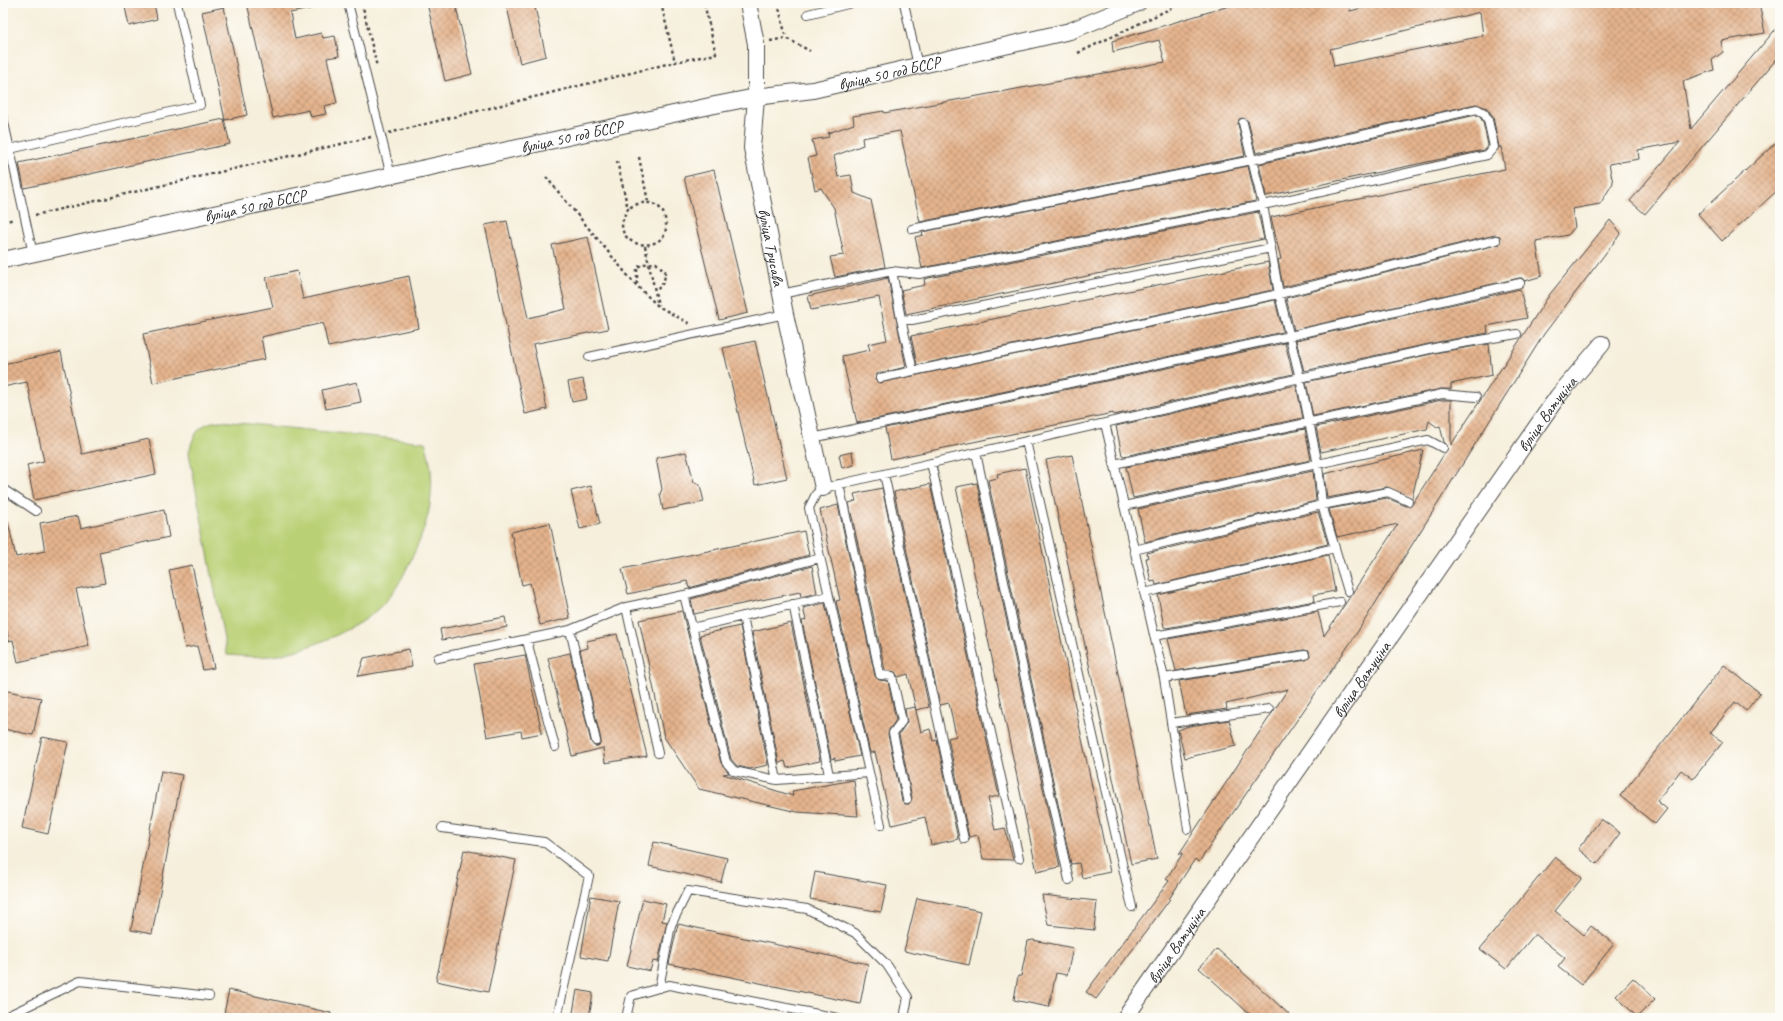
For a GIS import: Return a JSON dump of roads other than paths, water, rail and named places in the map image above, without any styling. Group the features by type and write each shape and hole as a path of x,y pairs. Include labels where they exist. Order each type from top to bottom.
{"street":[{"name":"вуліца Трусава","path":"748,3 756,44 756,98 752,148 785,314 823,488"},
{"name":"вуліца 50 год БССР","path":"3,260 756,98 813,90 1070,31 1138,3"},
{"name":"вуліца Ватуціна","path":"1125,1018 1558,396 1602,344"}],"lane":[{"path":"10,149 200,105 177,3"},
{"path":"348,3 391,176"},
{"path":"808,14 852,3"},
{"path":"904,3 918,66"},
{"path":"781,294 892,271 919,274 1263,205 1487,155 1494,147 1488,120 1484,113 1476,109 1252,160 912,229"},
{"path":"3,118 33,254"},
{"path":"1243,123 1263,205 1279,294 1300,378 1318,465 1322,505 1348,591"},
{"path":"880,378 1279,294 1496,240"},
{"path":"901,320 912,320 1271,248"},
{"path":"892,271 901,320 913,371"},
{"path":"812,438 1290,336 1520,283"},
{"path":"589,357 785,314"},
{"path":"881,825 809,508 816,494 823,488 1439,347 1517,334"},
{"path":"1114,464 1442,394 1476,397"},
{"path":"1105,423 1164,678 1188,829"},
{"path":"1124,506 1428,440 1443,448"},
{"path":"1026,441 1132,907"},
{"path":"976,453 1069,880"},
{"path":"931,463 1019,858"},
{"path":"884,474 964,839"},
{"path":"839,484 880,675 892,676 902,721 893,733 907,799"},
{"path":"3,489 36,511"},
{"path":"1134,550 1322,505 1388,492 1408,501"},
{"path":"1144,593 1335,548"},
{"path":"438,658 570,630 626,607 684,595 820,558"},
{"path":"684,595 726,762 734,771 777,780 869,773"},
{"path":"692,628 829,596"},
{"path":"1154,636 1340,602"},
{"path":"793,604 828,775"},
{"path":"626,607 658,752"},
{"path":"743,616 777,780"},
{"path":"570,630 596,741"},
{"path":"527,640 555,747"},
{"path":"1164,678 1305,655"},
{"path":"1171,723 1269,709"},
{"path":"442,828 544,842 589,876 557,1018"},
{"path":"659,988 671,925 688,891 807,909 855,933 887,965 908,997 904,1018"},
{"path":"3,1018 80,981 209,996"},
{"path":"626,1018 631,996 669,985 838,1018"}]}
